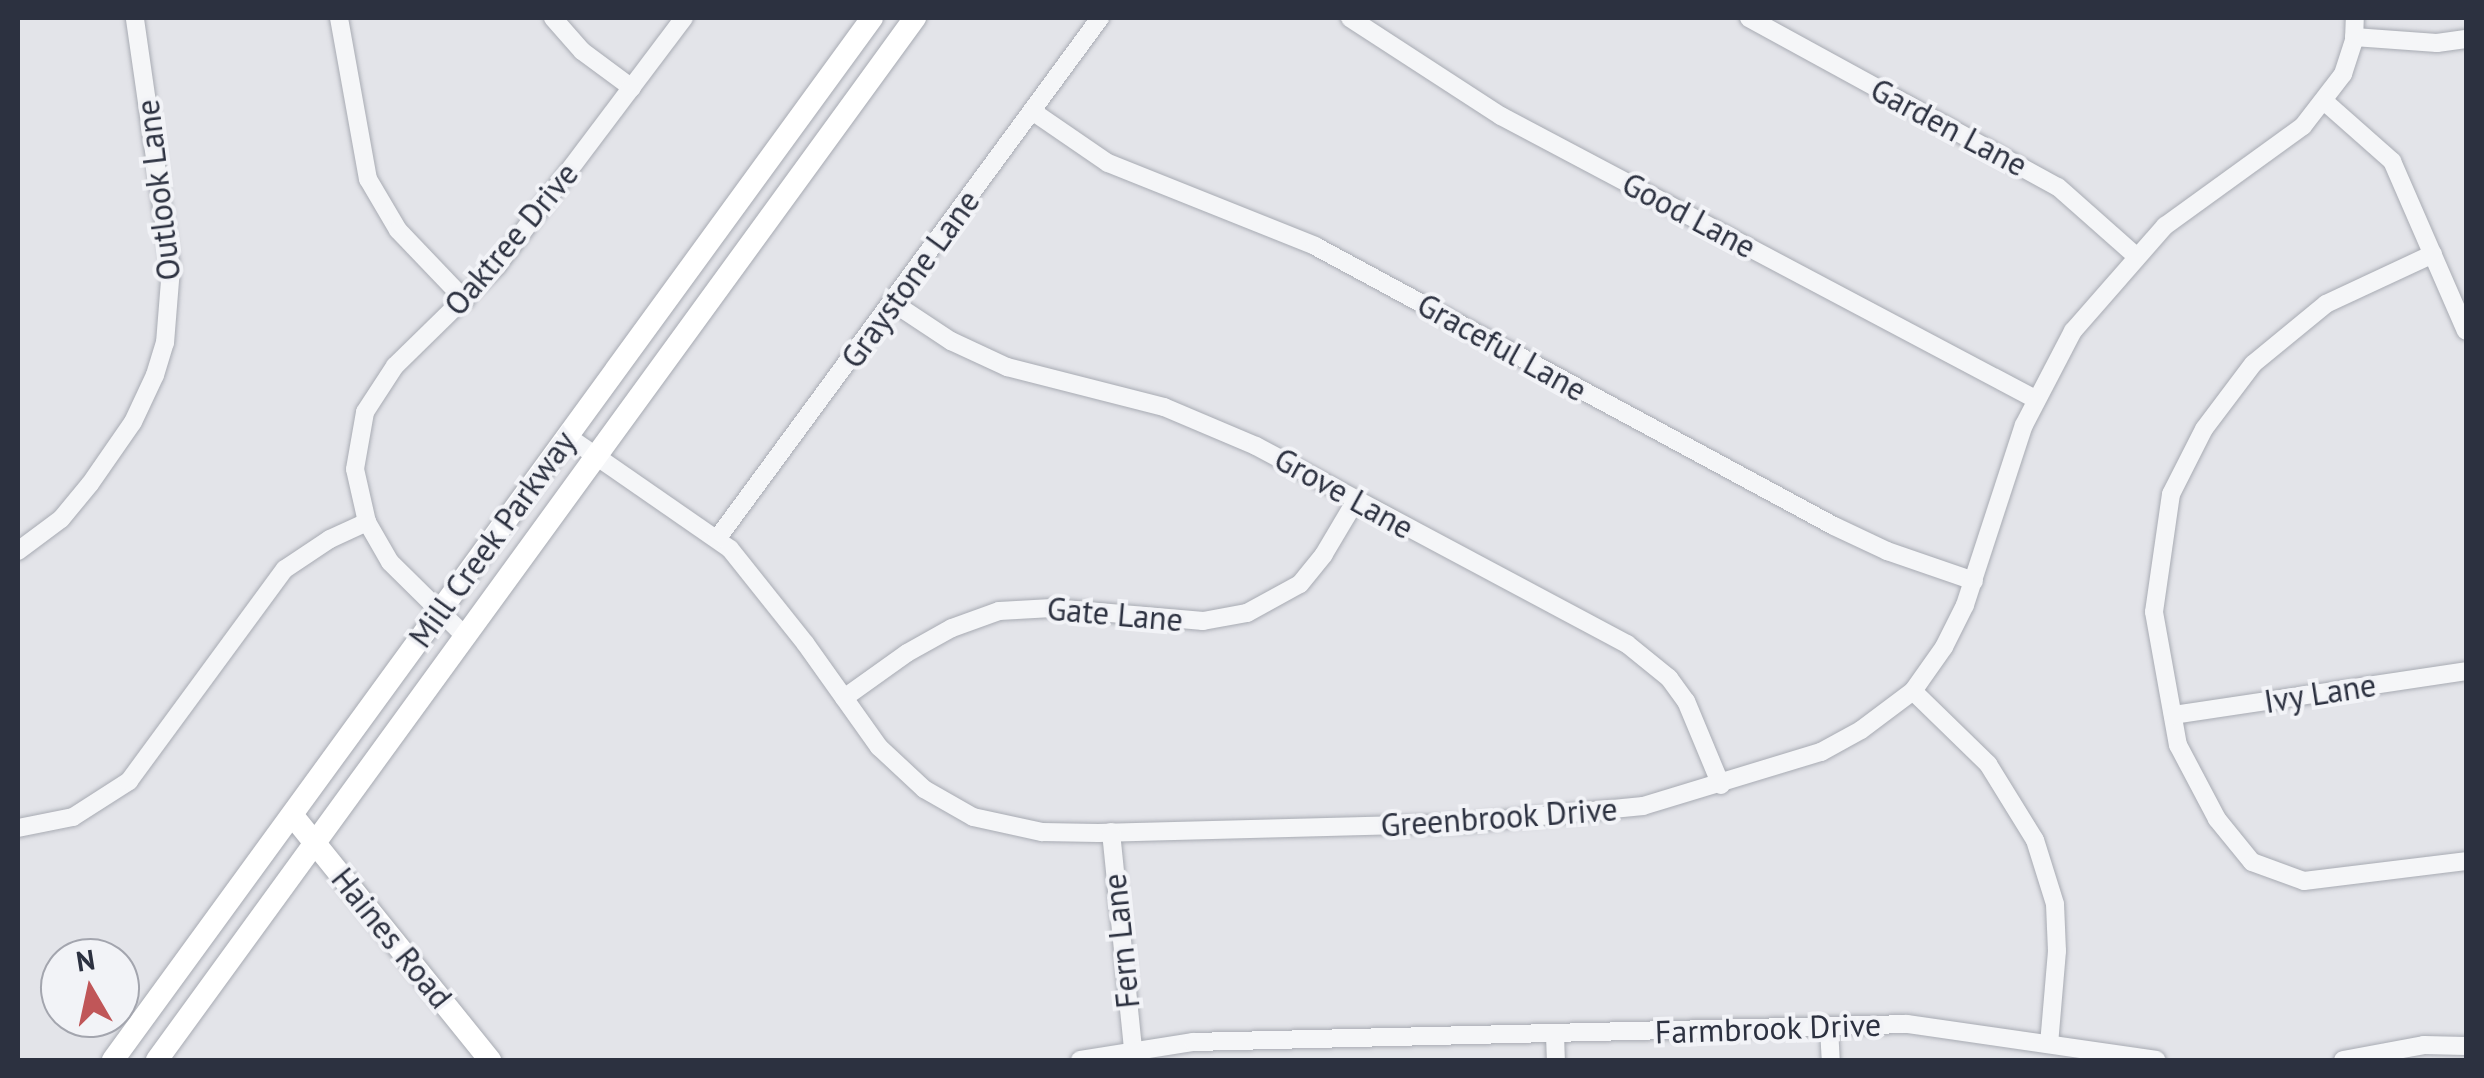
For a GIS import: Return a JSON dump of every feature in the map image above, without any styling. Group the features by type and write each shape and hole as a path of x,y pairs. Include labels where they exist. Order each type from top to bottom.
{"main road":[{"name":"Mill Creek Parkway","path":"120,1058 872,18"},
{"name":"Mill Creek Parkway","path":"157,1060 915,18"},
{"name":"Haines Road","path":"293,816 490,1060"}],"street":[{"name":"Outlook Lane","path":"18,551 61,520 90,484 133,422 156,376 165,343 171,269 136,18"},
{"path":"339,18 368,179 398,230 465,300"},
{"path":"553,18 582,51 632,88"},
{"name":"Oaktree Drive","path":"465,636 390,562 367,522 355,469 364,412 394,366 497,266 684,18"},
{"name":"Graystone Lane","path":"717,539 1100,18"},
{"name":"Good Lane","path":"1350,18 1501,116 2035,400"},
{"name":"Garden Lane","path":"1748,18 2058,187 2136,256"},
{"name":"Greenbrook Drive","path":"567,436 717,539 768,592 898,768 958,811 1004,826 1112,832 1552,819 1629,809 1721,785 1821,752 1861,730 1913,691 1944,646 1974,580 2035,400 2073,331 2136,256 2183,210 2288,139 2324,101 2349,61 2356,18"},
{"path":"2354,37 2437,43 2466,40"},
{"path":"2324,101 2392,161 2466,331"},
{"name":"Graceful Lane","path":"1032,111 1108,164 1315,246 1834,526 1887,550 1974,580"},
{"path":"2433,254 2326,304 2252,364 2204,429 2171,494 2154,612 2178,744 2217,819 2252,862 2304,881 2466,861"},
{"name":"Grove Lane","path":"892,302 993,362 1194,418 1627,644 1653,662 1686,701 1721,785"},
{"name":"Gate Lane","path":"844,698 907,653 952,628 999,611 1052,608 1203,621 1246,613 1300,584 1324,554 1356,500"},
{"path":"18,828 73,817 128,780 285,569 330,538 367,522"},
{"name":"Ivy Lane","path":"2173,715 2466,671"},
{"path":"1913,691 1996,774 2035,840 2055,904 2057,951 2048,1044"},
{"name":"Fern Lane","path":"1112,832 1132,1049"},
{"name":"Farmbrook Drive","path":"1080,1060 1132,1049 1292,1051 1555,1035 1939,1025 2156,1060"},
{"path":"1829,1027 1831,1060"},
{"path":"1555,1035 1556,1060"},
{"path":"2343,1060 2424,1044 2466,1046"}]}
